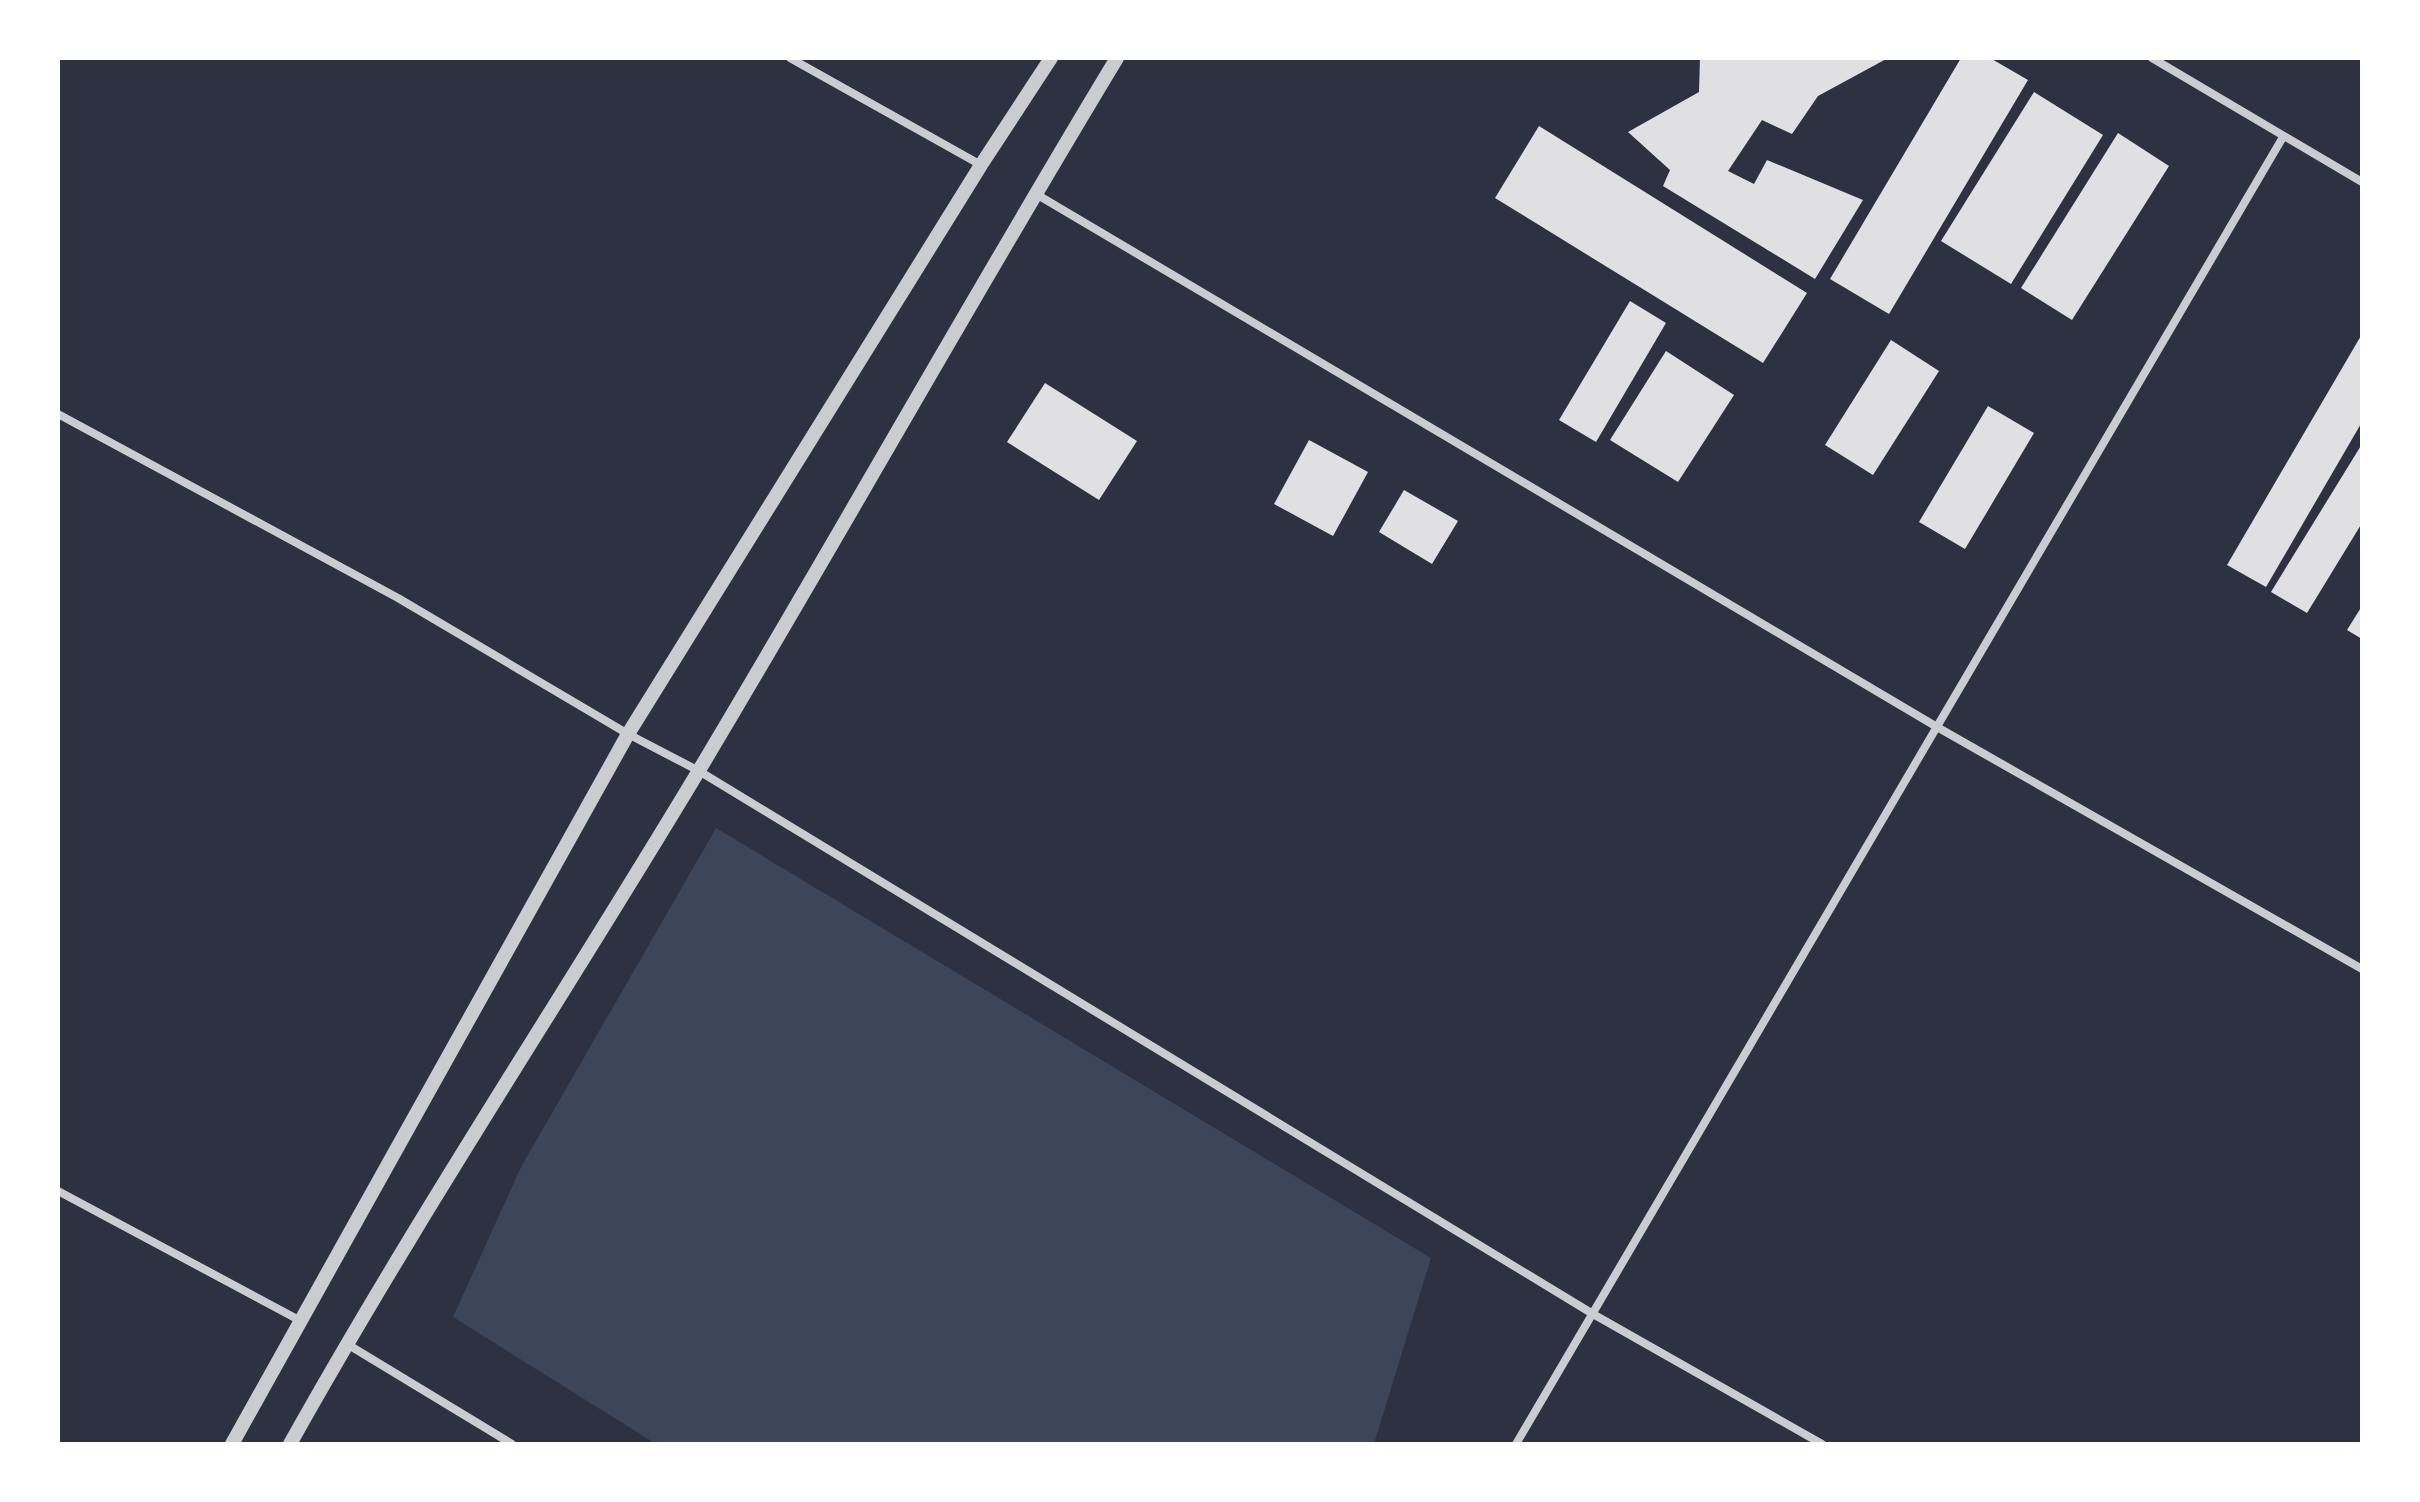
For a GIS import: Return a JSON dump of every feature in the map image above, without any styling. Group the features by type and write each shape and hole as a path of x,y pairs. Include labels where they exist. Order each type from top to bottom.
{"street":[{"path":"790,58 981,165"},
{"path":"232,1444 628,734 981,165 1051,58"},
{"path":"290,1444 346,1343 699,771 1035,193 1117,58"},
{"path":"2152,58 2362,182"},
{"path":"1516,1444 2283,137"},
{"path":"1035,193 1937,727 2362,969"},
{"path":"58,414 398,598 628,734 699,771 1593,1314 1822,1444"},
{"path":"58,1191 299,1320"},
{"path":"346,1343 512,1444"}],"shaded area":[{"path":"716,828 1431,1258 1374,1444 656,1444 453,1317 521,1167"}],"building":[{"path":"1700,58 1888,58 1818,96 1792,134 1762,120 1728,171 1754,184 1767,160 1863,200 1815,279 1663,186 1670,170 1628,132 1699,92"},
{"path":"1961,58 1990,58 2028,80 1889,314 1830,279"},
{"path":"2034,92 2103,135 2011,284 1941,241"},
{"path":"1539,126 1807,293 1763,363 1495,198"},
{"path":"2118,133 2169,166 2072,320 2021,288"},
{"path":"1630,301 1666,323 1596,442 1559,420"},
{"path":"2362,334 2362,422 2266,587 2227,565"},
{"path":"1891,340 1939,371 1873,475 1825,445"},
{"path":"1666,351 1734,395 1678,482 1610,440"},
{"path":"1045,383 1137,441 1099,500 1007,442"},
{"path":"1988,406 2034,433 1965,549 1919,522"},
{"path":"1309,440 1368,472 1333,536 1274,504"},
{"path":"2362,444 2362,523 2307,613 2271,592"},
{"path":"1404,490 1458,521 1432,564 1379,532"},
{"path":"2362,606 2362,639 2347,630"}]}
